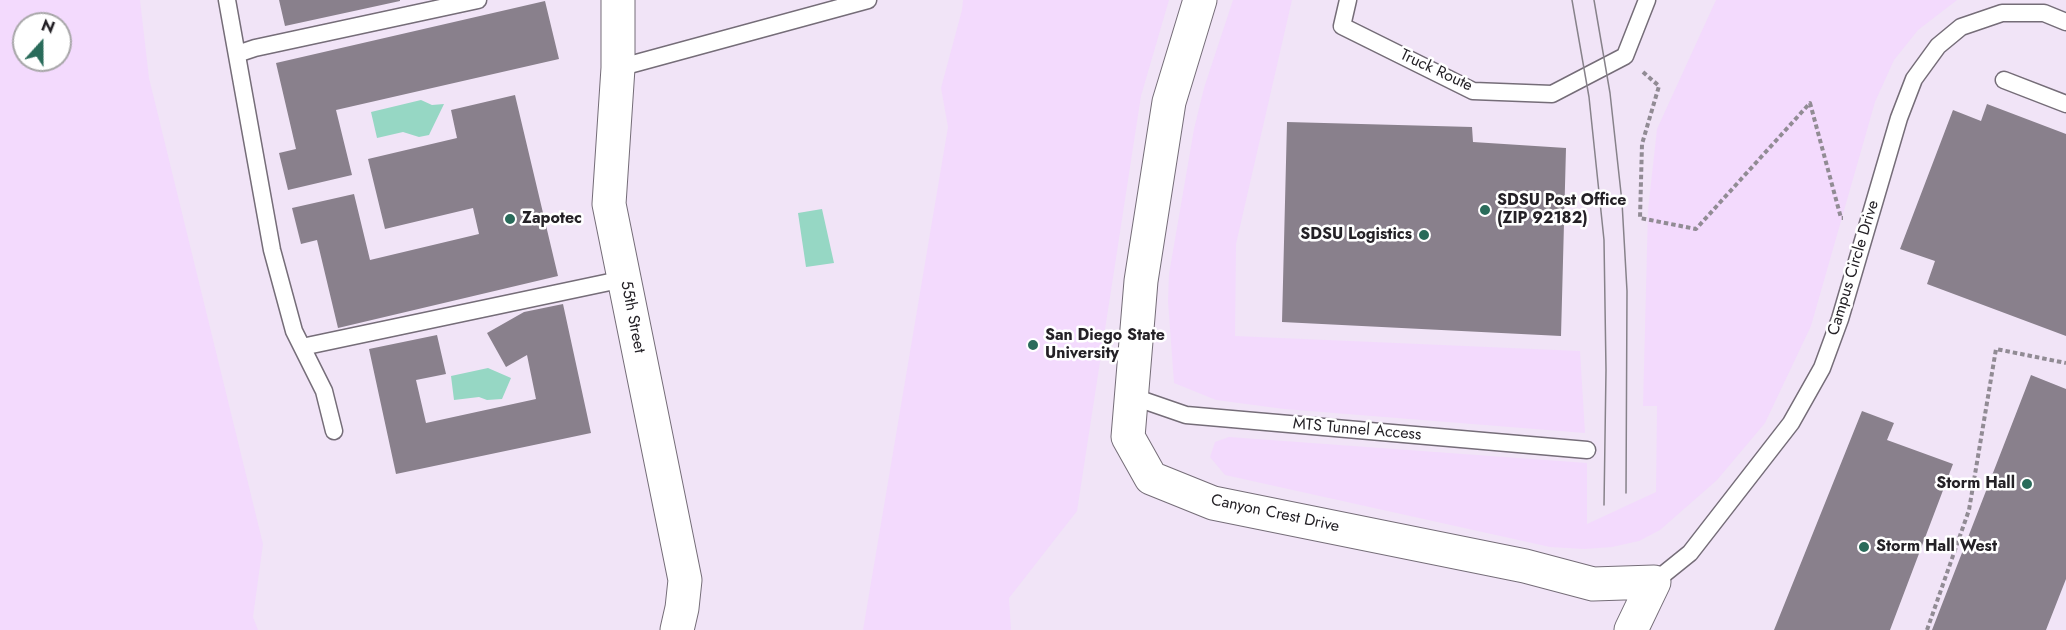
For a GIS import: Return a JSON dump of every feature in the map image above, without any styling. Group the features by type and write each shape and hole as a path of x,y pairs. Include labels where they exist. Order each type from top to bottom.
{"street":[{"name":"55th Street","path":"618,0 618,68 609,204 685,579 677,630"},
{"name":"Canyon Crest Drive","path":"1200,0 1169,102 1141,281 1128,437 1151,478 1213,503 1525,566 1593,584 1654,582"},
{"path":"1631,630 1654,582"}],"lane":[{"path":"227,0 272,250 294,331 324,391 334,431"},
{"path":"237,54 255,48 478,0"},
{"path":"618,68 868,0"},
{"name":"Truck Route","path":"1348,0 1342,26 1473,91 1552,94 1624,56"},
{"path":"1624,56 1647,0"},
{"name":"Campus Circle Drive","path":"1654,582 1690,553 1791,423 1822,368 1840,319 1899,118 1914,79 1932,54 1961,27 2002,13 2044,13 2066,22"},
{"path":"2004,80 2066,104"},
{"path":"302,347 624,279"},
{"name":"MTS Tunnel Access","path":"1131,396 1186,415 1587,450"}],"path":[{"path":"1624,56 1659,86 1642,144 1640,218 1696,228 1810,103 1841,218 1847,217"},
{"path":"1927,630 1969,510 1996,349 2066,363"}],"shaded area":[{"name":"San Diego State University","path":"0,0 2066,0 2066,630 0,630"},
{"path":"0,0 140,0 149,78 263,544 253,617 258,630 0,630"},
{"path":"963,0 1169,0 1141,96 1077,511 1009,598 1011,630 863,630 948,127 941,88"},
{"path":"1233,0 1292,0 1236,244 1235,336 1580,351 1585,433 1284,409 1216,400 1174,383 1168,301 1169,274 1194,129 1204,88"},
{"path":"1716,0 1957,0 1918,30 1894,60 1875,102 1811,326 1765,423 1717,480 1660,530 1639,541 1612,547 1584,549 1550,547 1225,475 1210,457 1215,442 1229,437 1587,463 1587,524 1656,492 1657,406 1643,406 1648,210 1657,129"},
{"path":"421,100 432,105 444,104 429,135 419,137 403,132 377,138 371,112"},
{"path":"822,209 834,263 806,267 798,213"},
{"path":"488,368 511,378 502,399 487,400 479,397 454,400 451,376"}],"building":[{"path":"279,0 400,0 400,1 285,26"},
{"path":"545,1 559,59 336,110 352,175 288,190 279,153 296,149 276,63"},
{"name":"Zapotec","path":"515,95 558,276 338,328 317,240 301,244 292,208 354,194 370,260 479,234 473,208 385,229 368,159 457,138 451,110"},
{"path":"1987,104 2066,134 2066,336 1927,284 1935,261 1900,249 1953,110 1981,121"},
{"name":"SDSU Logistics","path":"1287,122 1472,127 1473,142 1566,148 1561,336 1282,322"},
{"path":"563,304 591,433 396,474 369,349 437,335 446,374 416,380 426,423 536,399 527,355 506,367 487,333 524,312"},
{"name":"Storm Hall","path":"2031,375 2066,389 2066,579 2046,630 1932,630"},
{"name":"Storm Hall West","path":"1862,411 1894,423 1887,440 1953,464 1890,630 1774,630"}],"tram line":[{"path":"1572,0 1589,97 1604,240 1606,370 1604,505"},
{"path":"1594,0 1610,93 1622,202 1627,291 1626,493"}],"place":[{"name":"SDSU Post Office (ZIP 92182)","path":"1485,210"},
{"name":"Zapotec","path":"510,219"},
{"name":"SDSU Logistics","path":"1424,235"},
{"name":"San Diego State University","path":"1033,345"},
{"name":"Storm Hall","path":"2027,484"},
{"name":"Storm Hall West","path":"1864,547"}]}
